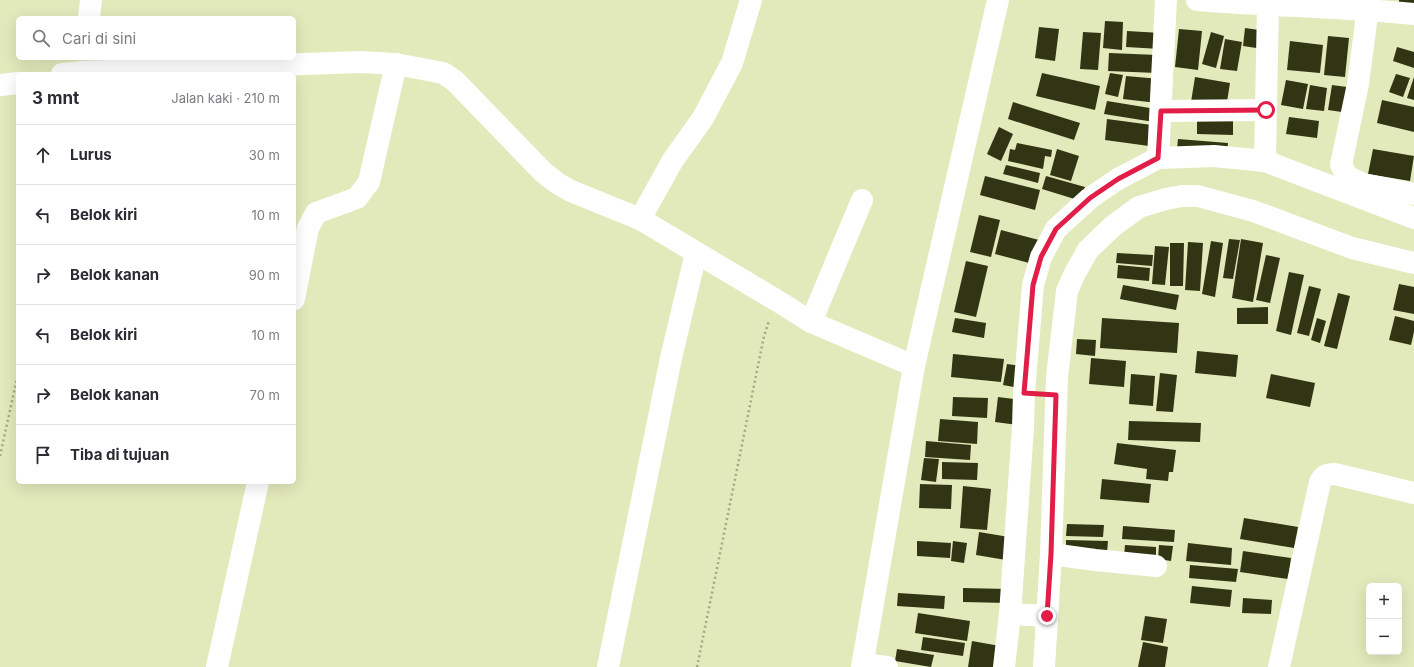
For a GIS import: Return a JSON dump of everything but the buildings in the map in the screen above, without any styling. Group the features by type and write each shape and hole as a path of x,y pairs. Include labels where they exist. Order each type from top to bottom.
{"street":[{"path":"89,16 91,0"},
{"path":"640,220 673,160 703,118 732,63 751,0"},
{"path":"887,667 862,665 914,366 998,0"},
{"path":"1158,158 1166,0"},
{"path":"1197,0 1268,6 1368,5 1414,14"},
{"path":"1368,5 1358,84 1341,165 1347,176 1363,184 1414,194"},
{"path":"1265,161 1268,6"},
{"path":"76,68 361,62 396,64 443,73 455,81 544,172 557,183 640,220 776,300 810,322 914,366"},
{"path":"296,289 308,228 316,213 357,198 369,182 396,64"},
{"path":"0,85 16,83"},
{"path":"1161,111 1266,110"},
{"path":"1004,667 1028,615 1051,554 1040,394 1046,332 1033,285 1041,257 1056,229 1090,198 1118,179 1158,158 1214,156 1265,161 1414,218"},
{"path":"1044,667 1028,615 1023,434 1040,394 1046,332 1088,250 1113,226 1139,208 1166,199 1182,196 1198,196 1253,211 1352,248 1414,263"},
{"path":"810,322 862,200"},
{"path":"608,667 670,358 696,253"},
{"path":"1279,667 1320,482 1324,475 1335,474 1414,493"},
{"path":"217,667 258,484"},
{"path":"1051,554 1156,566"}],"path":[{"path":"697,667 767,325"},
{"path":"0,456 16,383"}],"route":[{"path":"1047,616 1051,554 1056,395 1024,393 1033,285 1041,257 1056,229 1090,198 1118,179 1158,158 1161,111 1266,110"}]}
